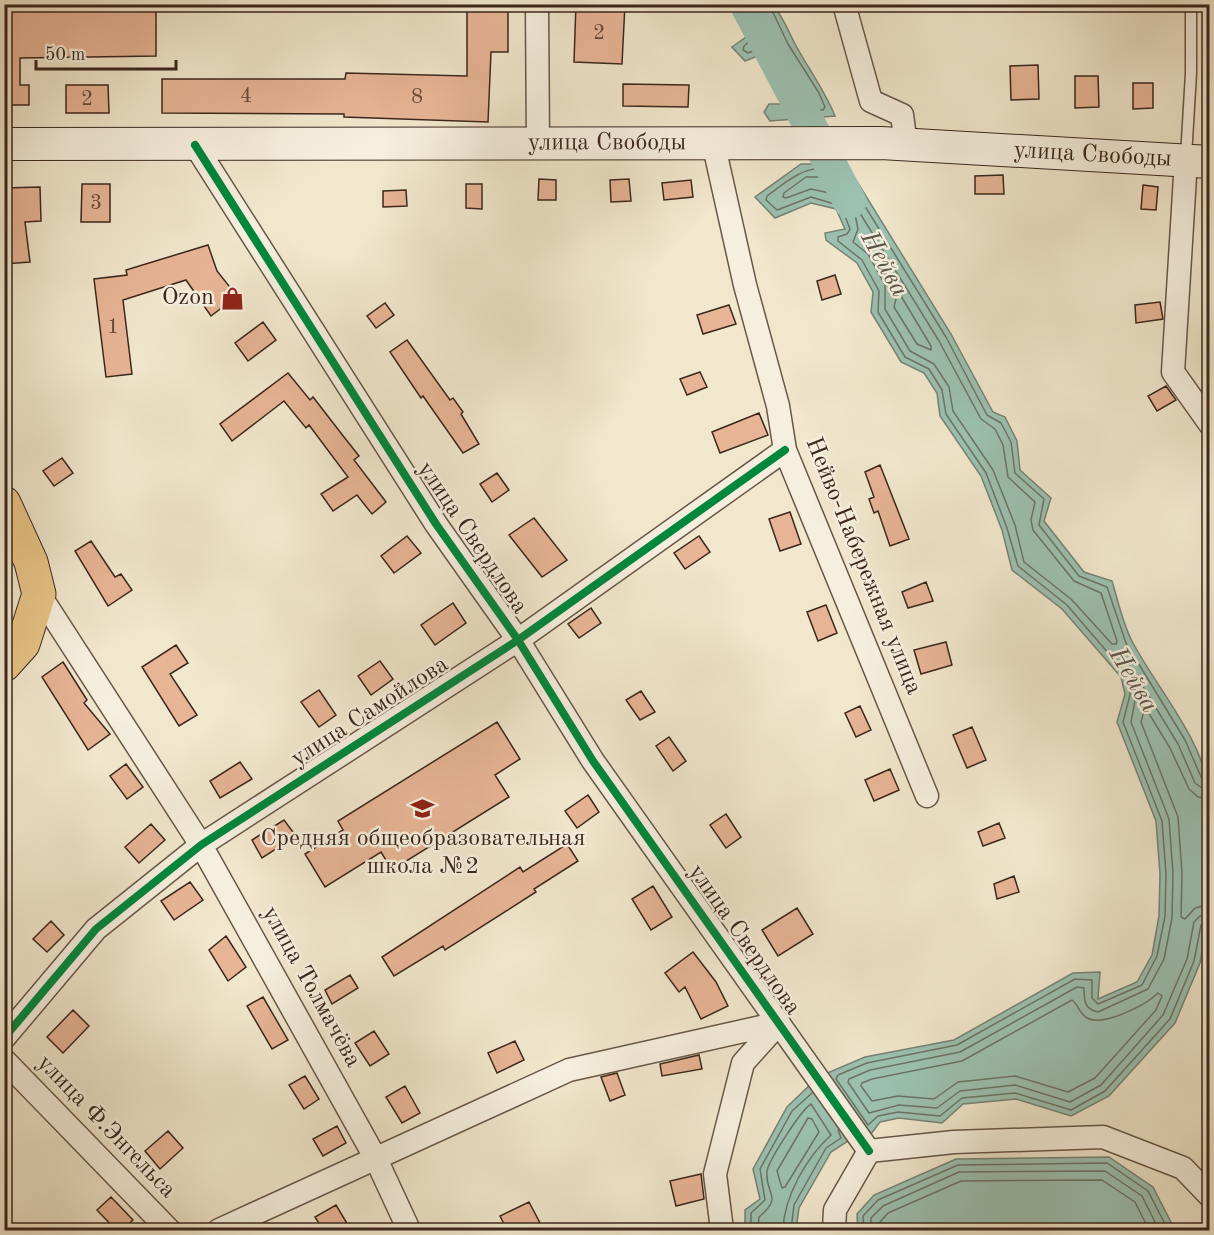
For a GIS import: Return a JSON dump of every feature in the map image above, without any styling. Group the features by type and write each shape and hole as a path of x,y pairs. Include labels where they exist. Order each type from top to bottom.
{"main road":[{"name":"улица Свободы","path":"4,144 538,145 713,142 894,144 1198,161"},
{"path":"4,502 31,562 39,594 23,644 4,665"}],"street":[{"path":"537,4 538,145"},
{"path":"844,4 871,101 902,116 894,144"},
{"name":"Нейво-Набережная улица","path":"713,142 745,285 778,406 785,450 927,796"},
{"name":"улица Свердлова","path":"195,145 436,524 518,640 593,761 809,1063 869,1151"},
{"path":"1198,161 1173,372 1209,423"},
{"name":"улица Самойлова","path":"4,1038 96,929 201,845 518,640 785,450"},
{"name":"улица Толмачёва","path":"39,594 201,845 376,1159 409,1230"},
{"path":"219,1230 569,1070 779,1023"},
{"path":"722,1230 715,1174 743,1063 779,1023"},
{"name":"улица Ф.Энгельса","path":"4,1060 169,1230"},
{"path":"834,1230 835,1210 869,1151 954,1142 1103,1137 1183,1168 1209,1196"}],"lane":[{"path":"1191,4 1191,73 1198,161"}],"water":[{"path":"746,5 773,5 835,116 770,121 764,112 769,104 793,104 768,52 745,61 732,47 757,29"},
{"path":"801,164 848,167 951,334 993,412 1005,417 1017,441 1020,470 1051,498 1044,521 1084,572 1112,581 1129,636 1178,714 1205,771 1210,791 1210,912 1200,963 1175,1023 1109,1096 1071,1116 1016,1099 963,1104 942,1123 899,1118 880,1122 868,1138 825,1074 865,1057 954,1040 1073,973 1100,972 1098,999 1137,982 1152,955 1159,916 1160,874 1156,821 1117,722 1125,694 1121,677 1062,609 1012,570 1002,530 981,476 940,416 937,393 924,373 901,362 871,312 873,292 857,263 826,240 825,233 845,229 836,209 811,203 775,218 755,197"},
{"path":"813,1082 851,1139 831,1152 799,1208 796,1230 745,1230 745,1210 760,1199 753,1169 787,1107"},
{"path":"1109,1157 1153,1187 1175,1230 858,1230 857,1214 874,1195 956,1159"}],"building":[{"path":"4,4 57,4 57,8 156,7 156,56 20,58 20,85 29,85 29,105 4,105"},
{"path":"467,4 508,4 508,52 491,52 488,122 344,117 344,114 162,113 162,79 345,79 346,73 467,76"},
{"path":"576,4 625,4 622,64 574,62"},
{"path":"1038,65 1039,99 1011,100 1010,66"},
{"path":"1075,76 1098,76 1099,107 1075,108"},
{"path":"1133,83 1153,83 1153,108 1133,109"},
{"path":"623,84 689,85 688,107 623,106"},
{"path":"66,85 108,85 109,113 66,113"},
{"path":"1003,175 1004,194 975,194 975,176"},
{"path":"539,179 556,180 556,200 538,200"},
{"path":"629,179 631,201 611,202 610,180"},
{"path":"691,180 693,197 664,200 662,183"},
{"path":"82,184 110,184 110,222 81,222"},
{"path":"466,184 482,184 482,209 466,208"},
{"path":"1143,185 1158,187 1156,210 1141,209"},
{"path":"40,187 41,221 25,222 30,262 4,264 4,188"},
{"path":"406,190 407,206 383,207 383,191"},
{"path":"208,245 217,271 237,296 211,316 186,280 123,300 132,374 106,377 94,279 127,275 126,270"},
{"path":"835,275 841,294 822,300 817,281"},
{"path":"1160,302 1163,319 1136,323 1135,305"},
{"path":"385,303 394,315 376,328 367,316"},
{"path":"729,305 736,324 703,334 697,315"},
{"path":"263,322 276,340 248,361 235,343"},
{"path":"407,340 450,400 453,398 463,412 461,414 479,444 463,453 423,396 421,398 390,352"},
{"path":"700,372 707,387 687,395 680,379"},
{"path":"288,373 310,400 313,397 359,456 354,460 386,502 372,514 357,495 333,511 321,494 348,477 309,425 306,428 284,401 232,441 220,424"},
{"path":"1166,386 1176,400 1157,411 1148,396"},
{"path":"759,413 768,435 720,453 712,432"},
{"path":"62,458 73,473 54,486 43,471"},
{"path":"880,465 909,539 890,546 878,511 874,513 869,499 874,497 865,472"},
{"path":"497,473 509,490 492,502 480,484"},
{"path":"790,512 801,544 780,551 769,519"},
{"path":"534,518 567,560 542,577 509,535"},
{"path":"407,536 421,553 394,573 381,556"},
{"path":"699,536 710,552 685,569 674,553"},
{"path":"91,541 115,577 121,574 132,590 108,606 75,551"},
{"path":"926,582 933,601 908,608 902,592"},
{"path":"453,603 466,623 435,645 421,625"},
{"path":"826,605 837,633 818,641 807,612"},
{"path":"591,608 601,623 579,638 568,624"},
{"path":"946,642 952,665 921,674 914,650"},
{"path":"176,645 188,663 170,674 197,715 179,726 142,667"},
{"path":"380,661 393,679 371,695 358,676"},
{"path":"63,662 87,700 84,703 110,734 88,750 42,677"},
{"path":"319,690 336,715 319,727 301,702"},
{"path":"641,691 655,712 640,720 626,700"},
{"path":"860,706 871,730 856,737 845,713"},
{"name":"Средняя общеобразовательная школа №2","path":"497,722 520,759 495,775 509,797 392,870 381,852 325,887 305,854 343,830 338,821"},
{"path":"972,727 986,760 967,768 953,735"},
{"path":"669,737 686,761 673,771 656,746"},
{"path":"240,762 252,779 220,798 210,781"},
{"path":"126,764 143,787 127,799 110,776"},
{"path":"890,769 899,790 874,801 865,780"},
{"path":"588,795 599,812 577,828 565,811"},
{"path":"726,814 741,837 726,848 710,825"},
{"path":"284,820 296,836 262,858 252,840"},
{"path":"999,823 1005,838 983,846 978,832"},
{"path":"151,824 165,840 139,863 125,847"},
{"path":"567,844 578,861 534,889 536,892 445,950 443,946 394,976 382,957 520,867 523,872"},
{"path":"1014,876 1019,892 997,899 994,884"},
{"path":"190,882 203,900 174,920 161,901"},
{"path":"653,886 672,917 651,930 632,899"},
{"path":"797,908 813,934 778,956 762,930"},
{"path":"51,921 64,935 47,952 33,939"},
{"path":"226,936 246,967 228,981 209,950"},
{"path":"693,952 716,982 728,1006 701,1019 685,987 679,992 665,973"},
{"path":"350,975 358,988 332,1004 325,990"},
{"path":"263,997 288,1040 272,1049 247,1006"},
{"path":"73,1010 89,1026 63,1053 47,1037"},
{"path":"374,1031 389,1054 370,1066 355,1043"},
{"path":"515,1041 524,1060 497,1073 488,1053"},
{"path":"699,1055 702,1069 662,1076 660,1064"},
{"path":"617,1073 625,1095 610,1101 601,1077"},
{"path":"305,1076 319,1099 304,1109 289,1085"},
{"path":"405,1086 420,1113 402,1123 386,1097"},
{"path":"337,1126 346,1143 323,1156 313,1139"},
{"path":"168,1131 183,1148 160,1169 145,1151"},
{"path":"701,1174 704,1199 676,1206 670,1181"},
{"path":"111,1197 133,1220 122,1230 116,1230 97,1210"},
{"path":"529,1202 540,1223 524,1230 507,1230 500,1216"},
{"path":"336,1205 351,1230 323,1230 315,1217"}],"waterway":[{"name":"Нейва","path":"746,4 850,202"}],"cycle path":[{"path":"195,145 436,524 518,640 593,761 869,1151"},
{"path":"4,1038 96,929 201,845 518,640 785,450"}],"place":[{"name":"Ozon","path":"232,298"},
{"name":"Средняя общеобразовательная школа №2","path":"423,809"}]}
